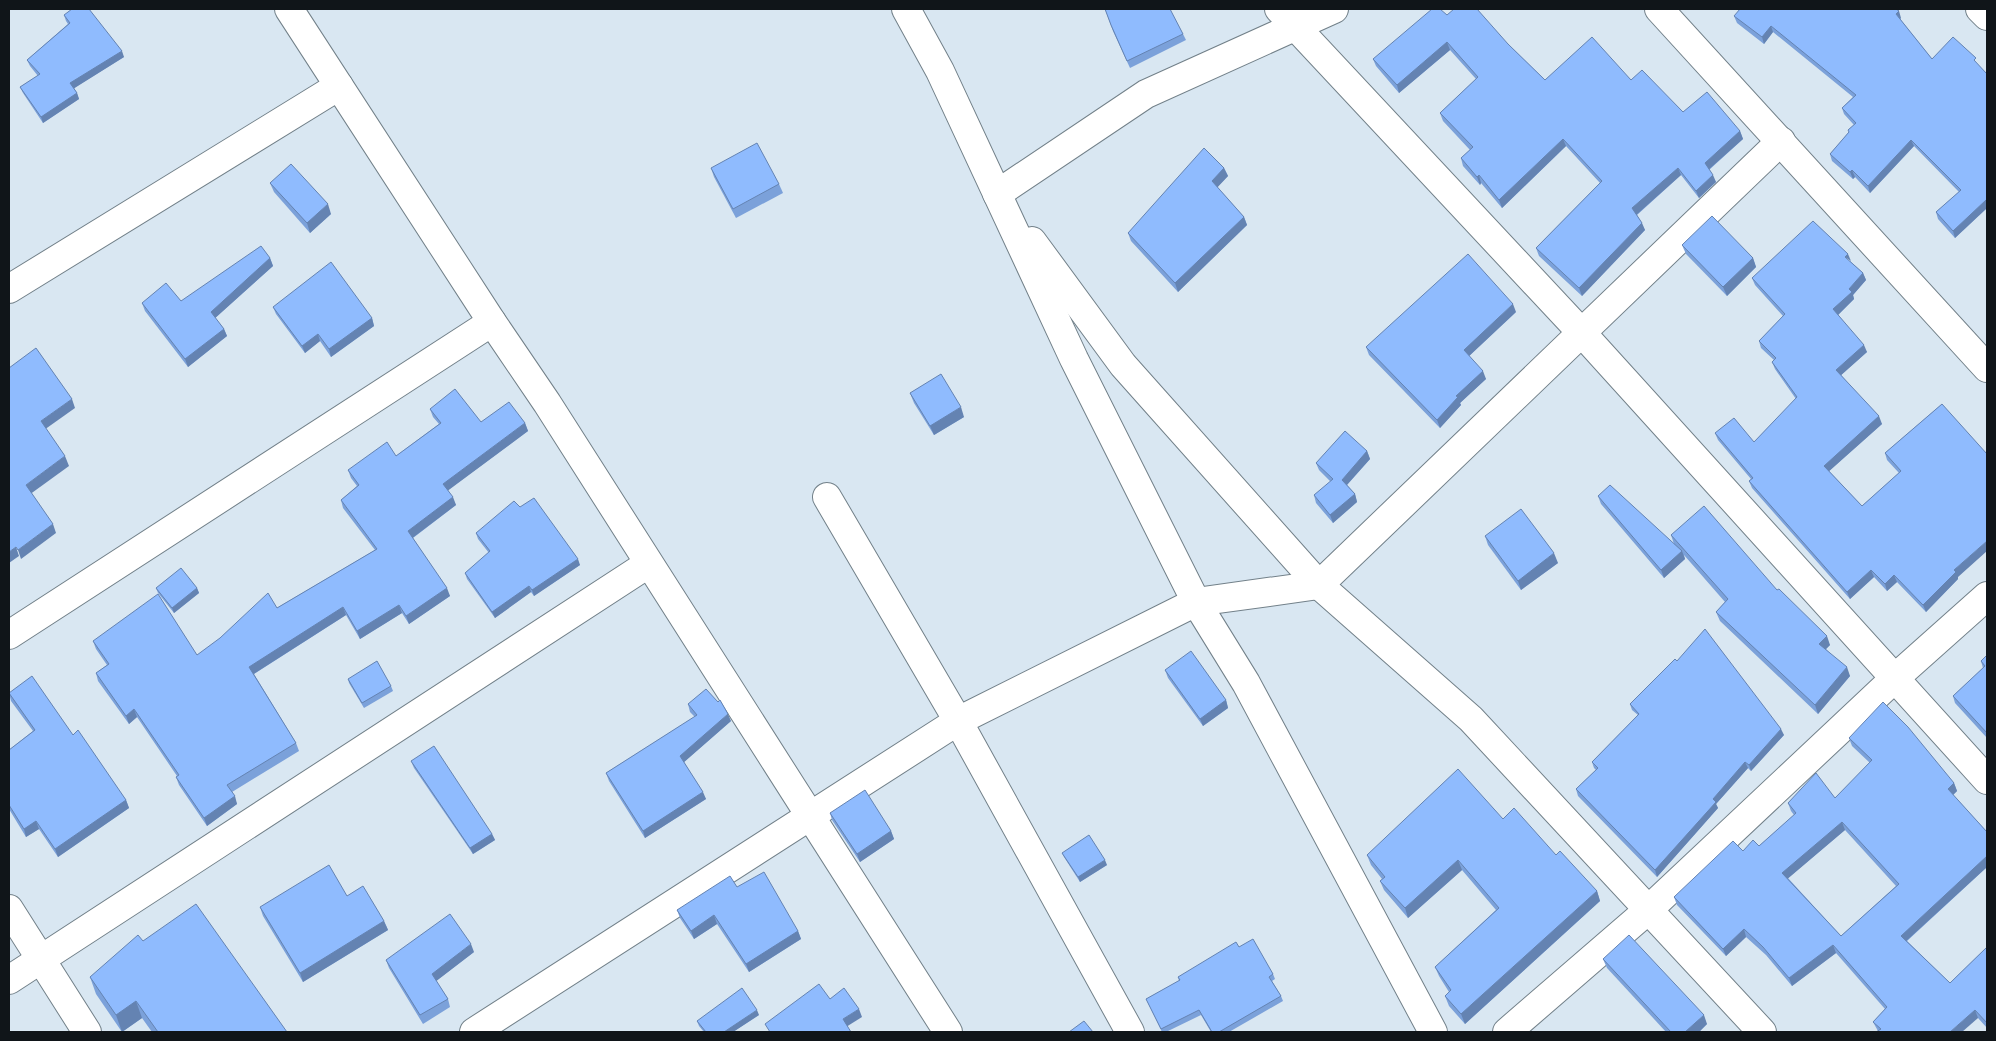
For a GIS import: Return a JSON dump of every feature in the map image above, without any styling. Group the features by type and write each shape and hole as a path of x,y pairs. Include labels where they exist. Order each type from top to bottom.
{"street":[{"path":"289,9 492,322 547,402 648,564 948,1032"},
{"path":"906,9 940,71 1074,359 1196,602 1246,683 1433,1032"},
{"path":"997,194 1146,94 1287,18 1334,9"},
{"path":"1658,9 1781,140 1987,368"},
{"path":"1980,9 1987,16"},
{"path":"1287,18 1581,332 1987,780"},
{"path":"9,289 339,86"},
{"path":"474,1032 958,721 1196,602 1319,586 1781,140"},
{"path":"997,194 1123,365 1319,586 1471,719 1647,911 1762,1032"},
{"path":"9,635 492,322"},
{"path":"827,497 958,721 1130,1032"},
{"path":"9,980 648,564"},
{"path":"1507,1032 1647,911 1895,678 1987,596"},
{"path":"9,909 87,1032"}],"building":[{"path":"72,9 89,9 122,51 70,83 77,93 41,117 20,87 40,74 27,60 70,23 64,15"},
{"path":"1105,9 1170,9 1183,34 1127,61"},
{"path":"1432,9 1440,9 1447,15 1454,9 1477,9 1508,44 1545,80 1592,37 1631,80 1642,70 1683,112 1707,92 1740,131 1705,163 1713,175 1696,191 1678,168 1632,208 1642,223 1579,288 1536,248 1602,181 1563,139 1499,200 1479,175 1477,177 1461,158 1473,147 1440,113 1478,77 1447,42 1397,85 1373,59"},
{"path":"1740,9 1896,9 1899,11 1896,14 1932,59 1953,37 1976,58 1974,60 1987,74 1987,201 1953,231 1936,212 1961,190 1911,140 1868,186 1852,170 1850,172 1830,154 1849,132 1848,130 1856,123 1842,108 1856,95 1771,26 1762,37 1734,16"},
{"path":"757,143 779,184 733,209 711,168"},
{"path":"1204,148 1224,168 1212,181 1244,217 1175,283 1128,233"},
{"path":"291,164 328,204 307,223 270,183"},
{"path":"1712,216 1753,258 1723,287 1682,245"},
{"path":"1813,221 1848,254 1845,257 1863,273 1849,289 1852,292 1833,309 1864,345 1836,370 1879,416 1824,466 1862,506 1901,471 1885,453 1942,404 1987,454 1987,541 1954,570 1956,572 1923,605 1894,575 1885,584 1871,570 1847,592 1749,481 1753,478 1715,433 1734,418 1754,442 1797,397 1772,362 1776,358 1759,341 1785,314 1752,278"},
{"path":"261,246 270,258 211,312 224,329 185,359 142,303 166,283 181,301"},
{"path":"1468,254 1513,304 1464,350 1483,371 1456,396 1458,397 1437,420 1366,347"},
{"path":"331,262 372,318 329,349 318,334 302,346 273,307"},
{"path":"36,348 72,399 41,421 65,456 26,485 53,524 18,550 16,547 9,552 9,368"},
{"path":"941,374 961,407 930,426 910,393"},
{"path":"455,389 481,422 509,402 525,423 443,484 453,497 408,531 447,588 406,616 399,605 357,631 343,607 249,667 296,743 227,785 235,796 204,818 176,777 179,775 134,709 126,716 96,673 109,664 93,641 158,594 197,655 220,638 268,593 277,608 377,549 341,500 359,485 348,470 387,442 396,456 441,423 430,409"},
{"path":"1345,431 1367,451 1342,480 1355,494 1330,515 1314,495 1333,479 1316,463"},
{"path":"1610,485 1682,551 1661,570 1598,496"},
{"path":"534,498 578,559 532,590 529,586 492,612 465,573 490,551 476,533 514,501 520,507"},
{"path":"1704,506 1777,590 1779,589 1827,636 1819,644 1847,667 1815,705 1716,612 1728,599 1671,535"},
{"path":"1521,509 1554,553 1518,581 1485,536"},
{"path":"181,568 197,588 172,608 156,588"},
{"path":"1705,629 1781,729 1749,765 1745,762 1713,799 1716,802 1655,870 1576,789 1598,768 1592,762 1639,714 1630,704 1675,659 1677,661"},
{"path":"1191,651 1226,700 1200,719 1165,670"},
{"path":"1987,655 1987,733 1953,696 1985,666 1981,661"},
{"path":"377,661 391,686 362,703 348,679"},
{"path":"32,676 73,735 78,730 126,800 55,849 36,821 24,829 9,805 9,750 35,730 9,693"},
{"path":"706,689 718,702 720,700 728,714 680,756 703,792 643,831 606,773 697,715 688,704"},
{"path":"1883,702 1908,727 1954,783 1948,789 1987,832 1987,856 1901,936 1950,983 1987,947 1987,1023 1975,1010 1950,1032 1876,1032 1881,1029 1873,1022 1887,1007 1833,945 1789,978 1763,947 1744,929 1723,949 1674,897 1733,841 1743,851 1753,840 1759,846 1796,813 1788,803 1816,773 1835,798 1872,760 1849,738","holes":["1842,822 1899,884 1841,936 1782,873"]},
{"path":"434,746 492,834 470,848 411,761"},
{"path":"1458,769 1503,819 1514,808 1556,855 1560,851 1597,891 1461,1014 1445,996 1451,990 1435,967 1499,908 1458,860 1405,908 1380,881 1385,877 1367,855"},
{"path":"865,790 891,831 857,854 830,813"},
{"path":"1089,835 1105,860 1078,877 1062,853"},
{"path":"329,865 347,896 363,886 384,921 300,973 260,907"},
{"path":"764,872 798,931 746,964 714,915 691,931 677,910 730,876 737,887"},
{"path":"196,904 287,1032 158,1032 136,1001 116,1015 90,977 138,935 143,941"},
{"path":"450,914 471,944 432,974 448,999 420,1015 386,960"},
{"path":"1629,935 1704,1015 1685,1032 1671,1032 1603,959"},
{"path":"1253,939 1273,974 1269,977 1281,996 1219,1032 1212,1032 1199,1010 1161,1029 1146,999 1180,980 1178,977 1236,942 1239,947"},
{"path":"819,984 830,999 844,988 859,1009 843,1019 851,1032 770,1032 765,1024"},
{"path":"742,988 757,1010 724,1032 706,1032 697,1021"},
{"path":"1084,1021 1093,1032 1069,1032"}]}
